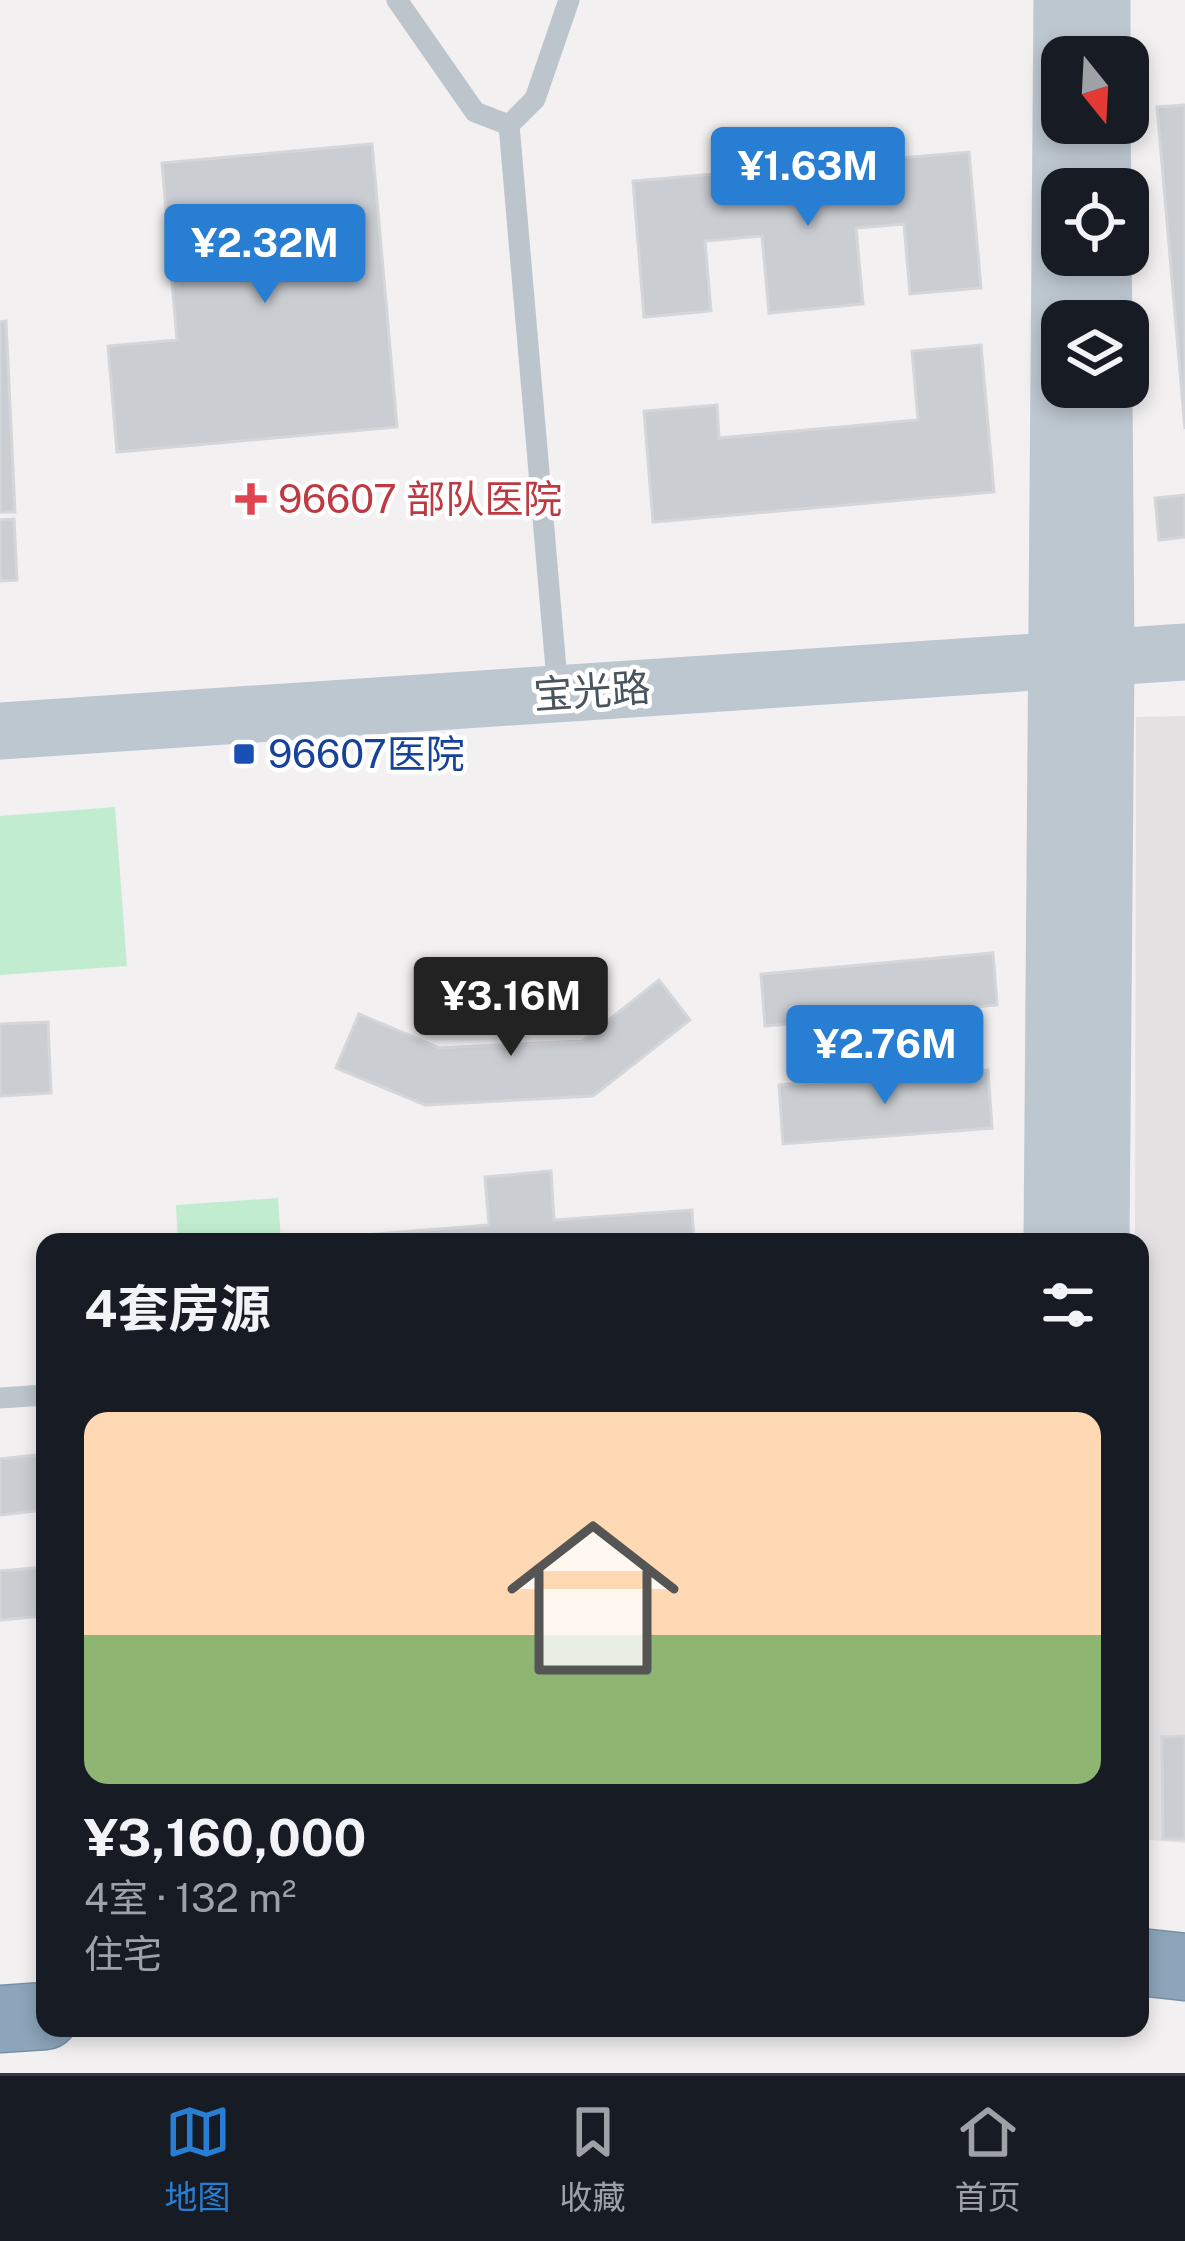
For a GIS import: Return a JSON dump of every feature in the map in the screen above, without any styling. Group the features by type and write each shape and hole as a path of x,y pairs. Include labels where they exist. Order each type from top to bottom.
{"highway":[{"path":"1149,1963 1185,1967"},
{"path":"0,1984 36,1982"},
{"path":"1149,2007 1185,2011"},
{"path":"0,2019 36,2017"}],"street":[{"path":"1062,0 1101,1233"},
{"path":"1102,0 1102,36"},
{"path":"1052,1233 1082,659 1102,408"},
{"name":"宝光路","path":"0,730 1185,652"}],"lane":[{"path":"397,0 475,112 508,125"},
{"path":"508,125 535,99 569,0"},
{"path":"508,125 559,694"},
{"path":"0,1398 36,1396"}],"shaded area":[{"path":"1185,716 1185,1843 1149,1840 1149,1233 1135,1233 1136,717"}],"green space":[{"path":"115,807 127,966 0,975 0,816"},
{"path":"278,1198 280,1233 178,1233 176,1205"}],"building":[{"path":"1185,105 1185,429 1157,107"},
{"path":"372,144 397,427 117,452 108,346 177,340 162,163"},
{"path":"969,152 981,288 910,294 904,224 856,228 863,304 769,313 762,236 705,241 711,311 644,317 633,181"},
{"path":"6,321 15,512 0,512 0,322"},
{"path":"981,345 994,492 653,522 644,411 717,405 719,438 918,420 912,351"},
{"path":"1185,495 1185,537 1159,540 1155,498"},
{"path":"14,519 17,580 0,581 0,520"},
{"path":"993,953 997,1005 765,1026 761,974"},
{"path":"659,980 690,1020 593,1096 425,1105 336,1068 359,1014 439,1048 582,1041"},
{"path":"48,1022 51,1093 0,1096 0,1024"},
{"path":"988,1070 992,1128 783,1144 779,1085"},
{"path":"551,1171 554,1220 692,1210 693,1233 388,1233 489,1225 485,1177"},
{"path":"36,1455 36,1511 0,1515 0,1459"},
{"path":"36,1568 36,1617 0,1620 0,1571"},
{"path":"1185,1736 1185,1839 1163,1839 1162,1737"}],"place":[{"name":"96607 部队医院","path":"251,499"},
{"name":"96607医院","path":"244,754"}]}
